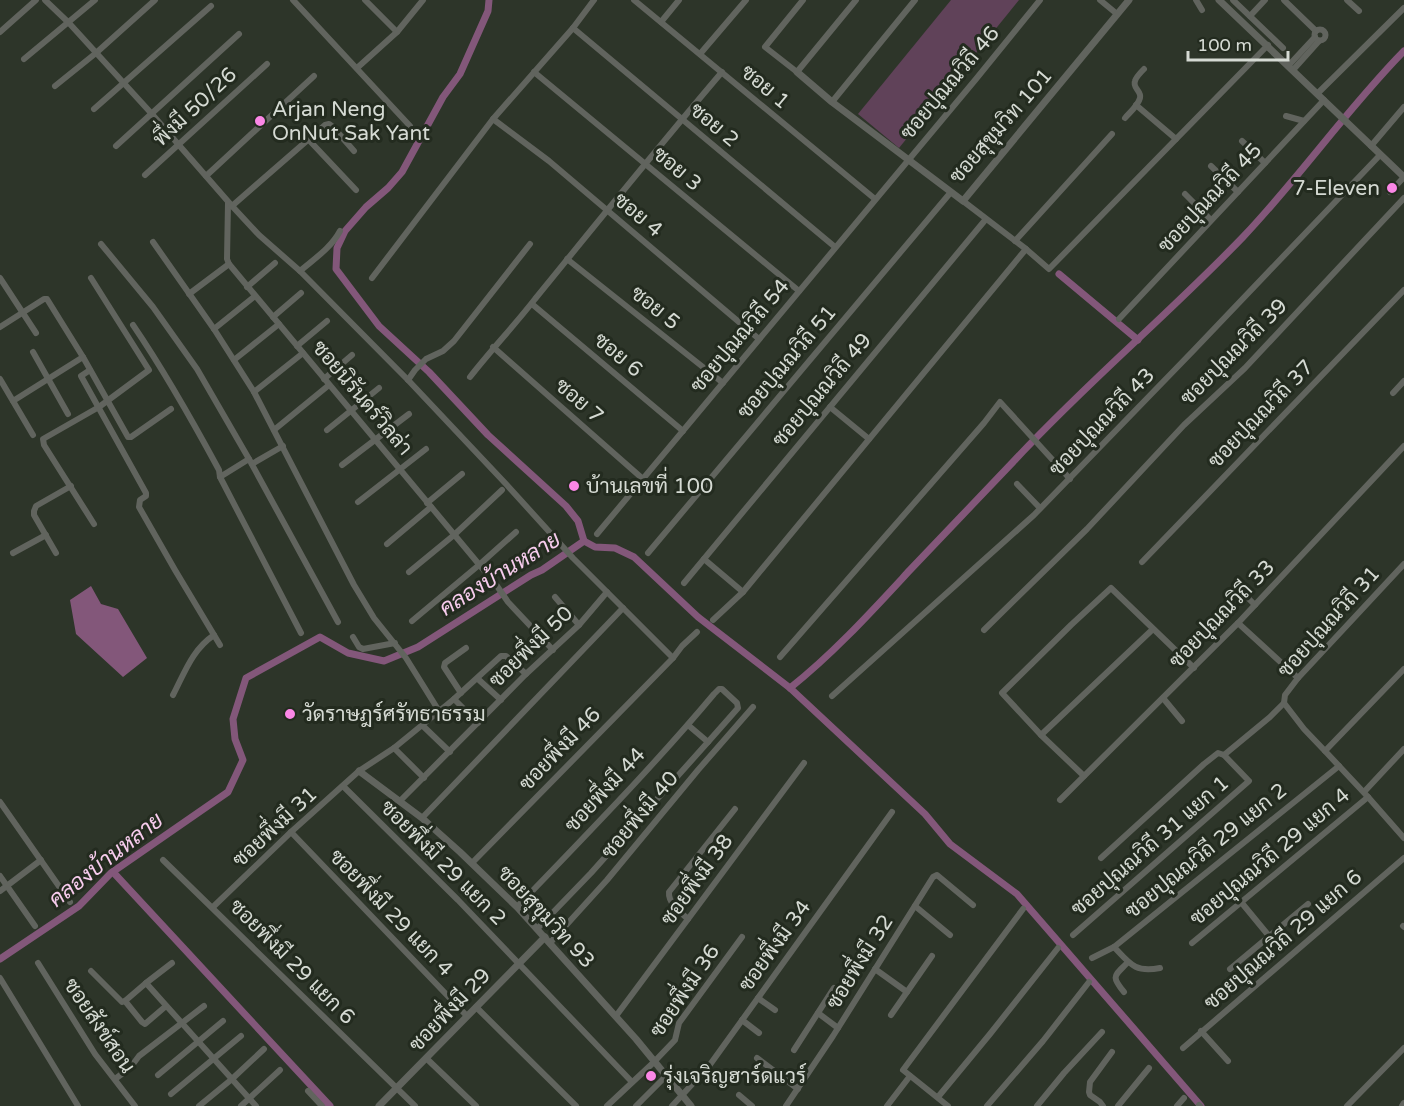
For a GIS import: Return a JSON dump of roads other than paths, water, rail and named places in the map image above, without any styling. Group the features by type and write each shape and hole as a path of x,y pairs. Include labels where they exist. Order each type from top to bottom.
{"street":[{"path":"0,32 36,0"},
{"name":"ซอยนิรันดร์วิลล่า","path":"45,0 151,113 259,235 300,271 408,380 573,558 673,658"},
{"path":"24,59 95,0"},
{"path":"55,86 155,0"},
{"path":"293,0 410,126"},
{"path":"365,0 396,32"},
{"path":"357,68 396,32 423,0"},
{"path":"372,278 493,119 573,28 594,0"},
{"path":"661,22 679,0"},
{"path":"700,54 746,0"},
{"path":"803,0 765,47 797,72 856,0"},
{"path":"832,102 915,0"},
{"name":"ซอยปุณณวิถี 46","path":"908,159 1040,0"},
{"path":"1100,0 1117,14"},
{"name":"ซอยสุขุมวิท 101","path":"797,72 832,102 963,201 1129,0"},
{"path":"1196,0 1202,10"},
{"path":"1219,0 1404,177 1390,192"},
{"path":"1233,0 1283,48"},
{"path":"1250,16 1265,0"},
{"path":"1284,0 1316,36 1291,68"},
{"path":"1347,0 1359,11"},
{"name":"ซอย 1","path":"638,1 875,199"},
{"path":"94,109 211,6"},
{"path":"1318,93 1404,8"},
{"name":"ซอย 2","path":"573,28 835,248"},
{"path":"116,146 239,34"},
{"path":"963,201 1049,269 1268,45"},
{"name":"พึ่งมี 50/26","path":"146,175 267,64"},
{"path":"1125,118 1137,105 1140,94 1134,87 1135,80 1144,69"},
{"name":"ซอย 3","path":"534,72 799,291"},
{"path":"470,377 493,347 532,304 644,163 722,72"},
{"path":"206,176 314,76"},
{"name":"ซอยปุณณวิถี 45","path":"1119,319 1324,100"},
{"path":"1137,105 1176,139"},
{"path":"1371,146 1404,107"},
{"path":"1286,116 1304,121"},
{"name":"ซอย 4","path":"493,119 549,161 759,339"},
{"path":"189,294 229,264 227,259 230,204 325,124 329,124 354,151"},
{"path":"1015,241 1112,134"},
{"path":"308,139 356,190"},
{"path":"1242,141 1265,163"},
{"name":"ซอยปุณณวิถี 43","path":"832,696 1070,479 1380,155"},
{"name":"ซอยปุณณวิถี 54","path":"597,534 908,159"},
{"path":"1211,166 1238,192"},
{"name":"ซอยปุณณวิถี 51","path":"648,553 951,192"},
{"path":"1185,194 1211,220"},
{"name":"ซอยปุณณวิถี 39","path":"984,630 1087,529 1184,425 1245,368 1404,198"},
{"name":"ซอยปุณณวิถี 49","path":"684,583 986,219"},
{"path":"300,271 333,241 340,231"},
{"path":"153,242 214,329 254,392 354,585 374,618 406,658 440,711"},
{"path":"101,244 153,307 197,369 251,461 338,622"},
{"path":"408,380 426,359 443,351 454,341 530,244"},
{"path":"713,620 743,592 1026,249"},
{"name":"ซอย 5","path":"567,259 723,383"},
{"path":"248,286 275,263"},
{"name":"ซอยนิรันดร์วิลล่า","path":"229,264 508,602 553,650"},
{"path":"0,278 36,333"},
{"path":"91,278 149,370 99,407 43,440 94,524"},
{"name":"ซอยปุณณวิถี 37","path":"1142,561 1404,290"},
{"path":"273,317 301,293"},
{"path":"214,329 255,296"},
{"path":"0,327 46,299 83,357 128,437 171,409"},
{"name":"ซอย 6","path":"532,304 682,431"},
{"path":"297,346 327,321"},
{"path":"234,360 279,324"},
{"path":"133,325 184,405 302,633"},
{"name":"ซอย 7","path":"493,347 643,479"},
{"path":"33,351 68,414"},
{"path":"254,392 303,353"},
{"path":"324,379 351,356"},
{"path":"13,401 83,357"},
{"path":"90,370 81,376 146,493 140,500 139,507 220,645"},
{"path":"0,379 33,435"},
{"path":"1393,393 1404,381"},
{"path":"274,430 329,385"},
{"path":"327,430 379,388"},
{"path":"780,657 1000,402 1070,479"},
{"path":"830,407 869,439"},
{"path":"342,465 409,414"},
{"path":"220,477 283,446"},
{"name":"ซอยปุณณวิถี 33","path":"1060,800 1238,623 1404,446"},
{"path":"358,502 426,449"},
{"path":"387,544 462,474"},
{"path":"1017,484 1040,508"},
{"path":"56,553 34,515 34,511 36,506 71,486"},
{"path":"409,572 454,535 502,490"},
{"path":"412,621 516,532"},
{"path":"13,553 46,536"},
{"path":"704,559 743,592"},
{"name":"ซอยปุณณวิถี 31","path":"1101,858 1204,764 1218,753 1224,755 1284,703 1285,695 1298,678 1404,564"},
{"path":"1084,776 1002,693 1071,625 1111,588 1194,668"},
{"path":"1240,591 1255,605"},
{"name":"ซอยพึ่งมี 50","path":"400,801 526,674 579,625 607,592"},
{"path":"555,597 579,625"},
{"path":"422,818 623,608"},
{"path":"1238,623 1298,678"},
{"path":"1041,735 1153,629"},
{"name":"ซอยพึ่งมี 46","path":"472,863 697,632"},
{"path":"173,695 195,652 214,635"},
{"path":"353,637 363,649 395,643"},
{"path":"461,693 444,667 445,663 466,648"},
{"name":"ซอยพึ่งมี 31","path":"213,907 359,771 394,748 440,711 501,656 504,655 526,674"},
{"path":"1325,751 1404,669"},
{"path":"478,679 501,700"},
{"name":"ซอยพึ่งมี 44","path":"517,907 688,725 714,694 722,689 738,706 708,742"},
{"path":"1163,698 1182,721"},
{"path":"454,699 478,723"},
{"name":"ซอยปุณณวิถี 31","path":"1284,703 1404,838"},
{"name":"ซอยพึ่งมี 40","path":"547,940 607,880 753,707"},
{"path":"422,725 450,752"},
{"path":"537,929 591,873 708,742 688,725"},
{"path":"394,748 424,778"},
{"name":"ซอยปุณณวิถี 29 แยก 4","path":"1192,943 1366,794 1404,749"},
{"name":"ซอยปุณณวิถี 31 แยก 1","path":"1073,935 1249,781 1224,755"},
{"name":"ซอยพึ่งมี 38","path":"616,1016 804,763"},
{"name":"ซอยปุณณวิถี 29 แยก 2","path":"1092,958 1114,947 1339,766"},
{"name":"ซอยสุขุมวิท 93","path":"359,771 422,818 517,907 616,1016 690,1106"},
{"name":"ซอยพึ่งมี 29 แยก 2","path":"343,786 458,900 632,1082"},
{"path":"0,802 70,902"},
{"path":"688,919 674,906 668,896 669,892 735,809"},
{"name":"ซอยพึ่งมี 34","path":"672,1106 709,1066 892,812"},
{"name":"ซอยพึ่งมี 29 แยก 4","path":"291,832 467,1016"},
{"name":"ซอยปุณณวิถี 29 แยก 6","path":"1183,1048 1404,858"},
{"path":"0,891 41,860"},
{"name":"ซอยพึ่งมี 29 แยก 6","path":"163,860 415,1106"},
{"name":"ซอยพึ่งมี 32","path":"786,1106 934,875 938,875 973,904"},
{"path":"0,876 35,926"},
{"path":"1241,902 1269,936"},
{"path":"1230,969 1308,904"},
{"path":"915,906 950,935"},
{"path":"948,1106 903,1070 1023,909"},
{"name":"ซอยพึ่งมี 36","path":"607,1106 675,1040 679,1023 742,937"},
{"name":"ซอยพึ่งมี 29","path":"379,1106 519,963 547,940"},
{"path":"1114,947 1137,968 1145,970 1160,968"},
{"path":"938,1098 1058,948"},
{"path":"891,1015 932,956"},
{"path":"1124,992 1114,979 1128,962"},
{"name":"ซอยสังข์สอน","path":"38,963 95,1054 135,1106"},
{"path":"125,1001 172,963"},
{"path":"875,969 907,992"},
{"path":"91,971 120,1001 125,1001 145,1024 166,1006"},
{"path":"0,978 78,1106"},
{"path":"987,1106 1043,1041 1089,982"},
{"path":"147,983 256,1106"},
{"path":"794,1050 834,988"},
{"path":"758,998 775,1010"},
{"path":"115,1079 130,1068 139,1056 204,1006"},
{"path":"476,1007 576,1106"},
{"path":"818,1013 838,1028"},
{"path":"742,1020 759,1033"},
{"path":"158,1075 223,1021"},
{"path":"1201,1031 1228,1061"},
{"path":"1037,1106 1102,1032"},
{"path":"171,1094 241,1036"},
{"path":"1347,1106 1404,1048"},
{"path":"199,1106 264,1049"},
{"path":"1102,1106 1090,1095 1089,1087 1090,1082 1112,1052"},
{"path":"426,1058 476,1106"},
{"path":"757,1058 798,1089"},
{"path":"1118,1106 1149,1068"},
{"path":"241,1106 280,1070"},
{"path":"636,1106 666,1076"},
{"path":"887,1106 910,1076"},
{"path":"308,1091 322,1106"},
{"path":"739,1095 752,1106"},
{"path":"1177,1106 1184,1098"}],"waterway":[{"name":"คลองบ้านหลาย","path":"0,959 79,906 111,873 228,792 243,760 235,739 233,719 246,678 320,637 348,653 384,661 418,647 542,570 584,541 578,521 566,506 488,435 429,372 379,326 336,269 337,248 345,231 402,172 443,97 460,74 488,11 489,0"},
{"path":"790,688 852,631 1069,404 1243,237 1404,51"},
{"path":"1059,274 1138,340"},
{"path":"584,541 595,547 615,548 634,557 698,617 790,688 925,814 950,844 1017,894 1201,1106"},
{"path":"113,872 330,1106"}],"place":[{"name":"Arjan Neng OnNut Sak Yant","path":"260,121"},
{"name":"7-Eleven","path":"1392,188"},
{"name":"บ้านเลขที่ 100","path":"574,486"},
{"name":"วัดราษฎร์ศรัทธาธรรม","path":"290,714"},
{"name":"รุ่งเจริญฮาร์ดแวร์","path":"651,1076"}]}
